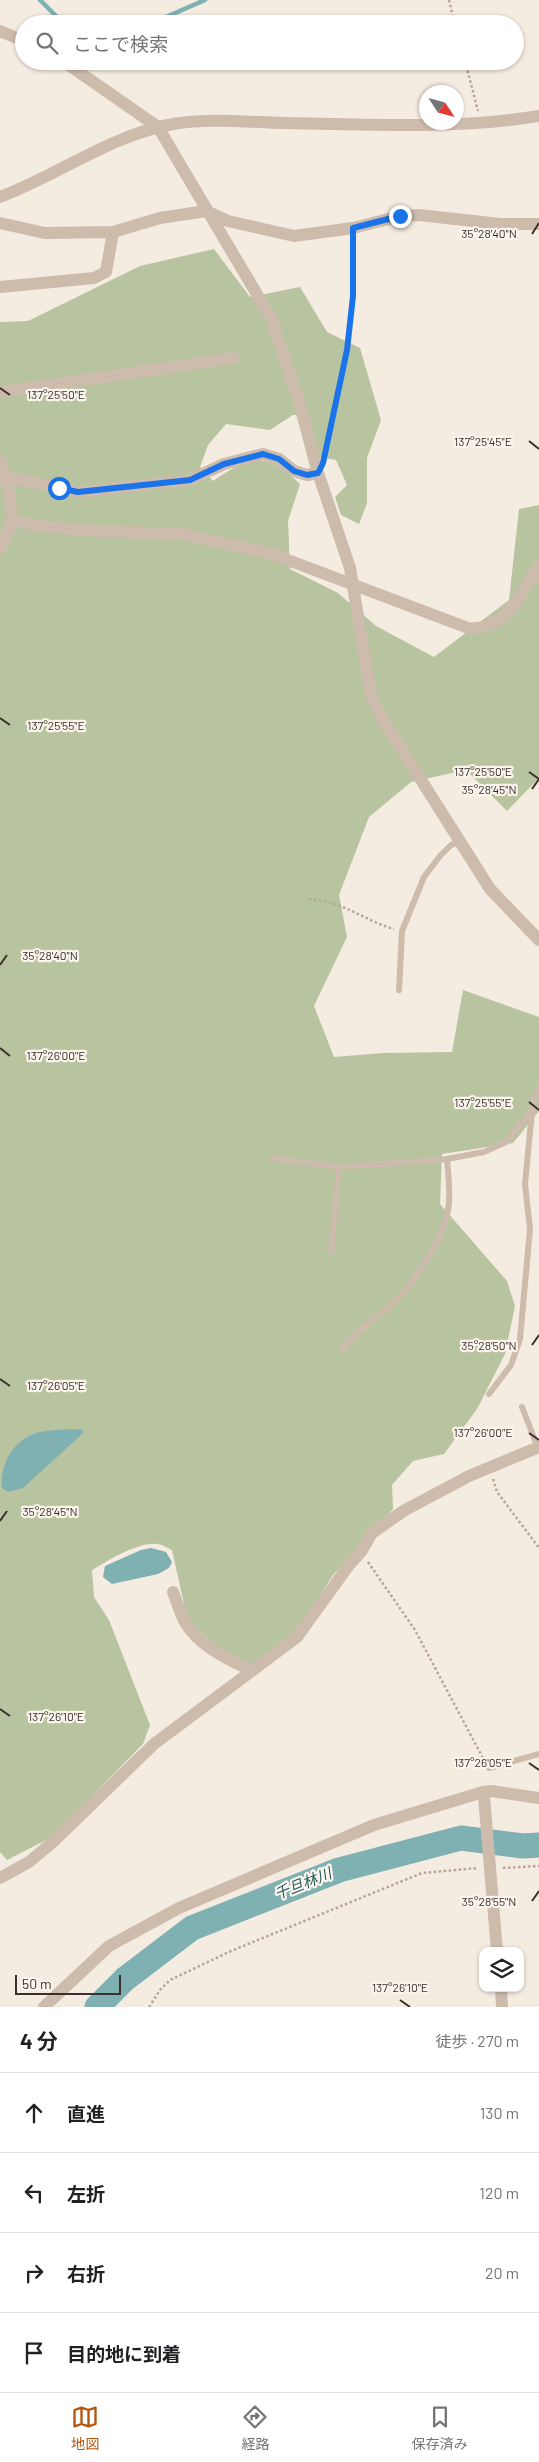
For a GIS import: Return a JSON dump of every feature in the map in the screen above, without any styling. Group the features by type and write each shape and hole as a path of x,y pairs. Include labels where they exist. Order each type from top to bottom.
{"street":[{"path":"0,31 15,37"},
{"path":"76,70 158,127 271,318 298,398 318,473 338,530 353,584 371,696 380,715 490,888 539,940"},
{"path":"0,197 120,140 158,127 191,122 434,125 482,123 539,116"},
{"path":"0,223 45,232 113,232 160,218 206,211 228,221 294,236 353,228 400,216 419,215 500,224 539,224"},
{"path":"0,287 94,278 106,272 113,232"},
{"path":"0,392 234,358"},
{"path":"2,476 78,492 190,480 224,464 263,454 279,459 294,471 307,475 318,473"},
{"path":"0,460 13,520 0,550"},
{"path":"13,520 37,526 98,531 183,534 272,554 468,628 477,629 488,626 499,619 515,602 539,566"},
{"path":"0,1878 29,1862 154,1744 297,1636 349,1565 361,1552 372,1533 406,1510 489,1468 538,1448"},
{"path":"173,1592 187,1625 203,1641 228,1659 252,1671"},
{"path":"44,2007 110,1946 126,1935 179,1908 328,1844 374,1825 483,1792 491,1791 539,1798"},
{"path":"484,1797 497,1947"},
{"path":"501,1992 502,2007"}],"lane":[{"path":"400,990 402,931 424,877 451,845 460,841"},
{"path":"489,1394 511,1364 520,1339 530,1229 525,1184 533,1109 536,1091 539,1088"},
{"path":"272,1158 339,1167 447,1159 484,1152 506,1142 533,1109"},
{"path":"342,1350 354,1334 395,1301 427,1258 444,1224 450,1202 447,1159"},
{"path":"331,1251 339,1167"},
{"path":"522,1407 538,1448"},
{"path":"488,1768 539,1754"}],"path":[{"path":"449,0 453,15"},
{"path":"467,70 482,123"},
{"path":"318,473 326,454 347,350 353,296 353,228"},
{"path":"309,899 319,900 357,912 388,927 402,931"},
{"path":"489,1468 497,1492 539,1548"},
{"path":"361,1552 415,1630 488,1768"},
{"path":"149,2007 160,1990 170,1980 231,1951 395,1882 422,1873 489,1863 539,1866"}],"green space":[{"path":"214,249 250,297 300,287 327,332 360,348 381,420 367,458 367,503 359,524 341,515 335,497 347,485 336,460 317,457 305,414 293,415 270,430 226,424 208,445 200,467 213,481 236,467 253,461 261,461 270,462 278,466 300,484 288,521 290,569 338,593 376,626 434,657 509,600 519,509 539,505 539,778 507,811 466,770 411,782 369,817 339,895 347,937 314,1006 334,1057 383,1053 452,1052 463,990 539,1017 539,1111 513,1143 442,1154 440,1204 507,1281 515,1306 505,1354 477,1409 444,1454 413,1461 392,1485 393,1509 333,1575 295,1634 252,1667 229,1657 188,1622 172,1550 159,1544 141,1546 123,1552 92,1570 94,1597 109,1620 150,1725 143,1744 52,1837 7,1860 0,1852 0,322 28,321 140,266"}],"water":[{"path":"70,1429 83,1430 82,1434 23,1488 8,1492 2,1488 5,1464 18,1444 36,1433"},
{"path":"151,1548 166,1552 172,1562 169,1568 158,1574 112,1584 103,1577 105,1566 141,1550"}],"waterway":[{"path":"40,0 55,15"},
{"path":"171,15 205,0"},
{"name":"千旦林川","path":"97,2007 125,1979 192,1928 339,1870 461,1838 523,1846 539,1845"}],"route":[{"path":"59,488 78,492 190,480 224,464 248,456 263,454 279,459 294,471 307,475 318,473 323,463 334,418 347,350 353,296 353,228 400,216"}]}
